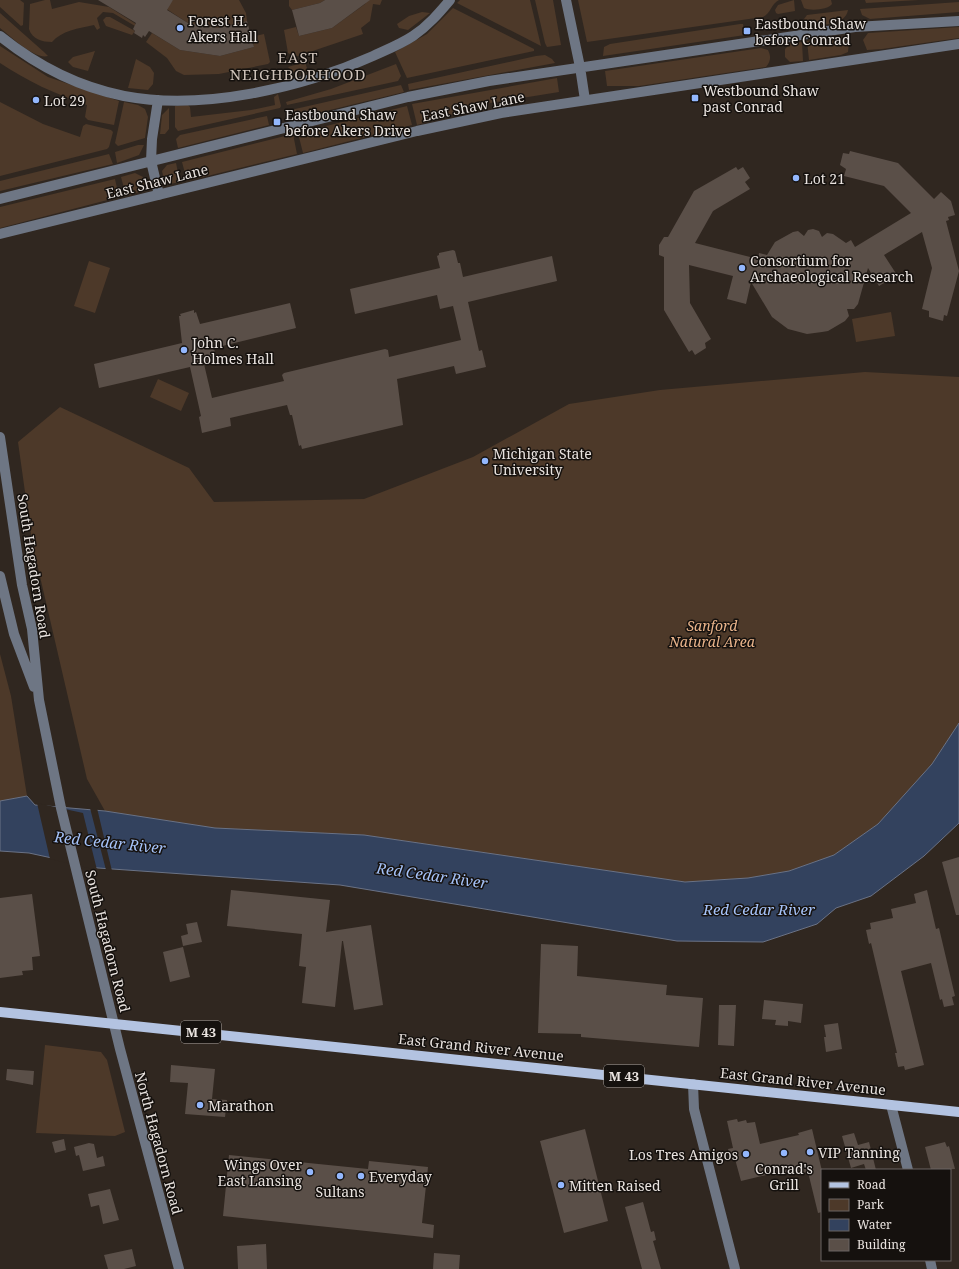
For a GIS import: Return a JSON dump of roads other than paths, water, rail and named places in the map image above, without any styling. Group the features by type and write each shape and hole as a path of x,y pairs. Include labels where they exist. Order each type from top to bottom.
{"main road":[{"name":"East Grand River Avenue","path":"0,1012 959,1112"}],"street":[{"path":"0,36 34,60 83,84 124,96 158,100 203,99 254,92 287,85 339,70 389,49 412,36 427,25 450,0"},
{"path":"566,0 580,67 585,100"},
{"name":"East Shaw Lane","path":"0,199 408,97 489,81 855,27 959,21"},
{"name":"East Shaw Lane","path":"0,234 417,131 501,113 959,44"},
{"path":"158,100 152,139 151,161 159,195"},
{"name":"South Hagadorn Road","path":"0,437 22,585 32,629 39,700 61,808 114,1023"},
{"name":"South Hagadorn Road","path":"0,576 14,634 39,700"},
{"name":"North Hagadorn Road","path":"114,1023 179,1269"},
{"path":"693,1084 694,1109 735,1269"},
{"path":"891,1105 908,1169"}],"water":[{"name":"Red Cedar River","path":"959,723 959,823 924,856 871,896 836,908 817,924 763,942 677,941 340,885 98,868 29,853 0,851 0,801 27,796 35,805 105,811 215,828 364,835 685,882 748,878 789,871 834,855 878,824 932,764"}],"place":[{"name":"Forest H. Akers Hall","path":"180,28"},
{"name":"Eastbound Shaw before Conrad","path":"747,31"},
{"name":"Westbound Shaw past Conrad","path":"695,98"},
{"name":"Lot 29","path":"36,100"},
{"name":"Eastbound Shaw before Akers Drive","path":"277,122"},
{"name":"Lot 21","path":"796,178"},
{"name":"Consortium for Archaeological Research","path":"742,268"},
{"name":"John C. Holmes Hall","path":"184,350"},
{"name":"Michigan State University","path":"485,461"},
{"name":"Marathon","path":"200,1105"},
{"name":"VIP Tanning","path":"810,1152"},
{"name":"Conrad's Grill","path":"784,1153"},
{"name":"Los Tres Amigos","path":"746,1154"},
{"name":"Wings Over East Lansing","path":"310,1172"},
{"name":"Sultans","path":"340,1176"},
{"name":"Everyday","path":"361,1176"},
{"name":"Mitten Raised","path":"561,1185"}],"district":[{"name":"EAST NEIGHBORHOOD","path":"298,66"}],"park label":[{"name":"Sanford Natural Area","path":"712,634"}]}
